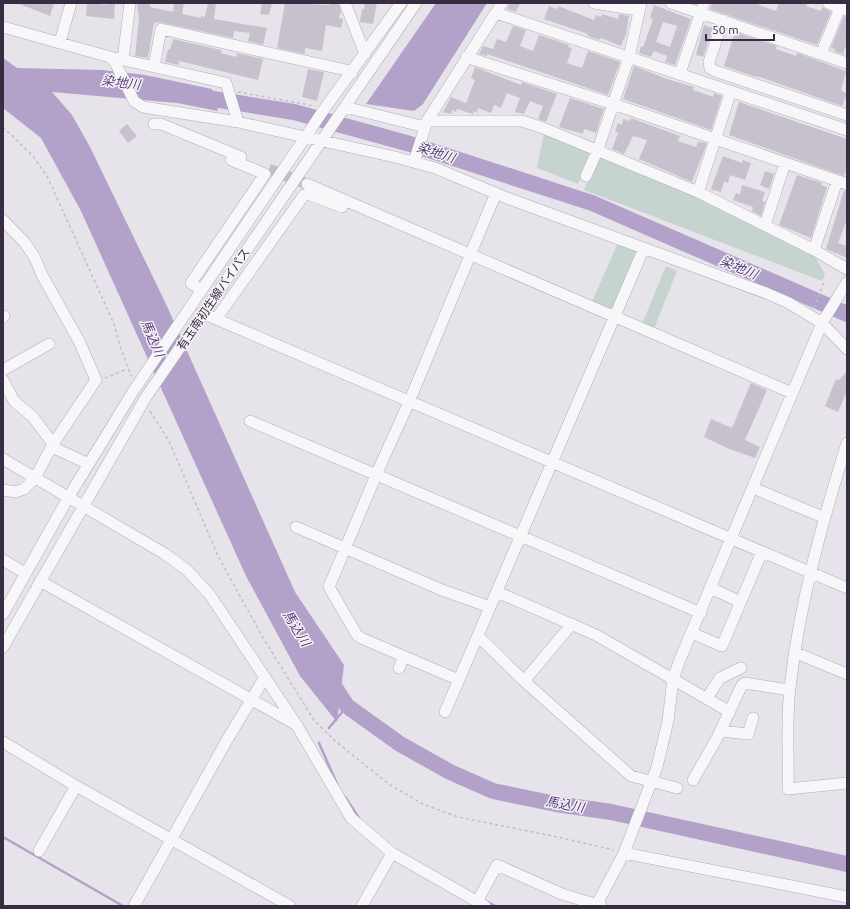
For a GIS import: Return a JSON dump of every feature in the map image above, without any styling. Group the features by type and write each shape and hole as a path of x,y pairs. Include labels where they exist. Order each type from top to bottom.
{"street":[{"path":"60,42 71,3"},
{"path":"130,3 120,63 134,101 150,110 238,122 308,135 415,160 496,193 766,293 794,306 822,323 847,349"},
{"path":"346,3 365,54"},
{"name":"有玉南初生線バイパス","path":"3,614 68,498 137,387 189,308 308,135 322,107 352,73 401,3"},
{"name":"有玉南初生線バイパス","path":"3,647 82,506 145,398 416,3"},
{"path":"415,160 426,124 466,57 502,3"},
{"path":"586,176 598,150 629,56 640,7 594,3"},
{"path":"671,3 703,8 723,20 847,63"},
{"path":"821,54 843,9 828,3"},
{"path":"680,73 703,8"},
{"path":"496,13 629,56 847,130"},
{"path":"723,20 709,62 710,68 715,71 847,115"},
{"path":"3,28 60,42 110,57 120,63 154,67 226,83 238,122"},
{"path":"154,67 161,29 346,70 352,73"},
{"path":"466,57 613,104 785,164 842,182 814,250"},
{"path":"698,192 731,91"},
{"path":"343,109 426,124 522,121 598,150 698,192 814,250 847,269"},
{"path":"154,124 161,124 269,169"},
{"path":"202,290 191,283 265,174 231,160 234,154"},
{"path":"765,225 785,164"},
{"path":"307,184 792,393"},
{"path":"459,680 357,635 329,589 329,585 409,402 496,193"},
{"path":"216,319 304,195 308,194 342,207 349,203"},
{"path":"3,220 25,243 35,258 42,275 79,341 96,380 52,445 35,478 24,489 15,492 3,490"},
{"path":"445,712 644,248"},
{"path":"3,459 165,554 187,570 210,595 296,724 351,818 392,853 480,900 497,866 562,894 598,905 624,853 649,782 656,767 668,721 673,679 822,323 844,287"},
{"path":"202,313 847,588"},
{"path":"3,370 50,344"},
{"path":"3,380 14,401 33,417 52,445 89,464"},
{"path":"250,421 700,613"},
{"path":"847,443 810,572 794,652 789,690 788,788 847,783"},
{"path":"753,488 826,518"},
{"path":"296,527 346,547 442,590 490,607"},
{"path":"692,633 722,646 762,552"},
{"path":"3,560 26,573"},
{"path":"40,581 296,724"},
{"path":"711,588 740,602"},
{"path":"497,592 572,624 620,648 730,712"},
{"path":"524,681 572,624"},
{"path":"478,636 524,681 631,776 649,782 677,788"},
{"path":"794,652 847,674"},
{"path":"399,668 404,657"},
{"path":"707,698 720,678 741,668"},
{"path":"134,906 265,678"},
{"path":"693,780 721,731 742,685 745,683 789,690"},
{"path":"721,731 748,734 753,718"},
{"path":"3,742 76,786 290,906"},
{"path":"39,851 76,786"},
{"path":"362,906 392,853"},
{"path":"624,853 847,897"},
{"path":"368,894 372,906"}],"path":[{"path":"229,90 322,107"},
{"path":"3,127 32,155 46,176 114,324 127,369 96,380"},
{"path":"814,308 824,282"},
{"path":"145,398 153,418 169,441 218,556 262,636 314,720 334,740 390,785 423,804 458,817 553,836 624,853"}],"shaded area":[{"path":"544,133 591,150 592,156 578,184 537,168"},
{"path":"603,157 693,195 814,255 825,274 822,281 584,190 597,160"},
{"path":"617,245 636,251 637,255 613,310 591,304"},
{"path":"666,266 677,271 654,329 642,324"}],"water":[{"path":"436,3 487,3 423,104 414,111 366,104"},
{"path":"3,58 17,68 103,70 145,75 212,89 218,111 177,103 52,92 72,115 90,147 166,304 295,592 344,665 337,722 300,676 246,576 81,211 41,138 3,108"}],"building":[{"path":"17,3 54,3 50,16"},
{"path":"87,3 107,5 107,3 115,3 114,19 86,16"},
{"path":"137,3 150,3 150,7 173,12 174,3 184,3 182,14 201,18 201,16 205,17 208,3 216,3 214,19 267,28 263,45 248,41 250,33 234,31 233,38 159,22 154,23 148,58 135,56 139,18"},
{"path":"262,3 272,3 269,15 260,14"},
{"path":"285,3 329,5 330,3 338,3 341,11 339,18 343,19 341,28 326,25 322,51 305,48 305,54 277,48"},
{"path":"365,3 377,3 373,24 360,22 362,9 364,9"},
{"path":"510,3 520,3 516,12 507,9"},
{"path":"712,3 754,3 776,11 779,3 808,3 806,6 821,11 822,7 831,12 817,45 710,9"},
{"path":"654,5 691,19 675,65 665,62 667,56 654,51 651,57 639,53 641,46 643,47 653,19 650,18","holes":["663,22 677,26 670,47 656,42"]},
{"path":"549,6 557,9 558,6 594,20 596,15 601,17 602,14 618,19 619,14 629,16 626,34 621,46 601,38 600,40 588,36 588,34 544,19"},
{"path":"844,16 847,17 847,43 843,54 834,51 835,49 831,48"},
{"path":"704,25 713,28 703,57 696,55"},
{"path":"513,26 526,30 520,46 533,51 539,35 569,45 568,47 572,48 567,63 582,68 588,51 620,62 608,95 487,54 487,56 479,54 483,46 493,49 497,39 506,42"},
{"path":"735,32 777,46 776,49 796,56 797,53 846,71 841,90 847,94 842,106 724,66"},
{"path":"173,39 221,50 221,53 236,57 237,53 263,59 258,80 179,61 179,65 165,62 168,49 170,50"},
{"path":"634,66 667,79 694,87 693,90 713,97 714,93 722,96 711,130 623,99"},
{"path":"475,67 521,85 522,82 557,94 546,122 538,119 543,106 530,101 524,114 515,112 520,98 507,93 501,108 494,105 491,113 478,108 477,113 474,111 473,114 457,109 456,112 452,110 451,114 443,112 451,97 466,103 475,80 471,78"},
{"path":"308,69 324,72 317,101 302,97"},
{"path":"570,98 604,109 596,133 584,129 583,134 559,127"},
{"path":"739,102 847,139 847,168 844,176 729,135"},
{"path":"631,118 680,136 678,141 696,147 698,142 707,143 692,182 639,159 647,140 633,136 624,154 612,149 618,133 615,131 618,123 622,125 623,119 630,121"},
{"path":"127,124 137,136 128,143 119,131"},
{"path":"723,156 742,163 743,160 751,163 745,180 730,175 728,183 724,182 721,192 711,189"},
{"path":"765,171 774,174 769,189 760,185"},
{"path":"797,175 822,183 821,185 827,187 811,238 779,225"},
{"path":"742,185 765,192 762,201 765,202 761,216 752,211 753,207 733,200 736,193 740,194"},
{"path":"844,190 847,191 847,219 838,243 847,246 847,258 826,249"},
{"path":"847,371 847,391 838,412 825,406 836,379 839,380"},
{"path":"751,383 767,390 745,440 760,447 755,458 727,448 704,437 711,419 732,428"}],"waterway":[{"name":"染地川","path":"195,96 294,112 410,144 592,203 847,314"},
{"name":"馬込川","path":"329,678 347,706 400,744 450,772 493,791 556,804 611,812 847,864"},
{"path":"329,728 347,706"},
{"path":"319,743 337,784"},
{"path":"345,797 359,818"},
{"path":"3,837 123,906"},
{"path":"488,902 495,906"}],"tunnel":[{"path":"269,169 307,184"}]}
